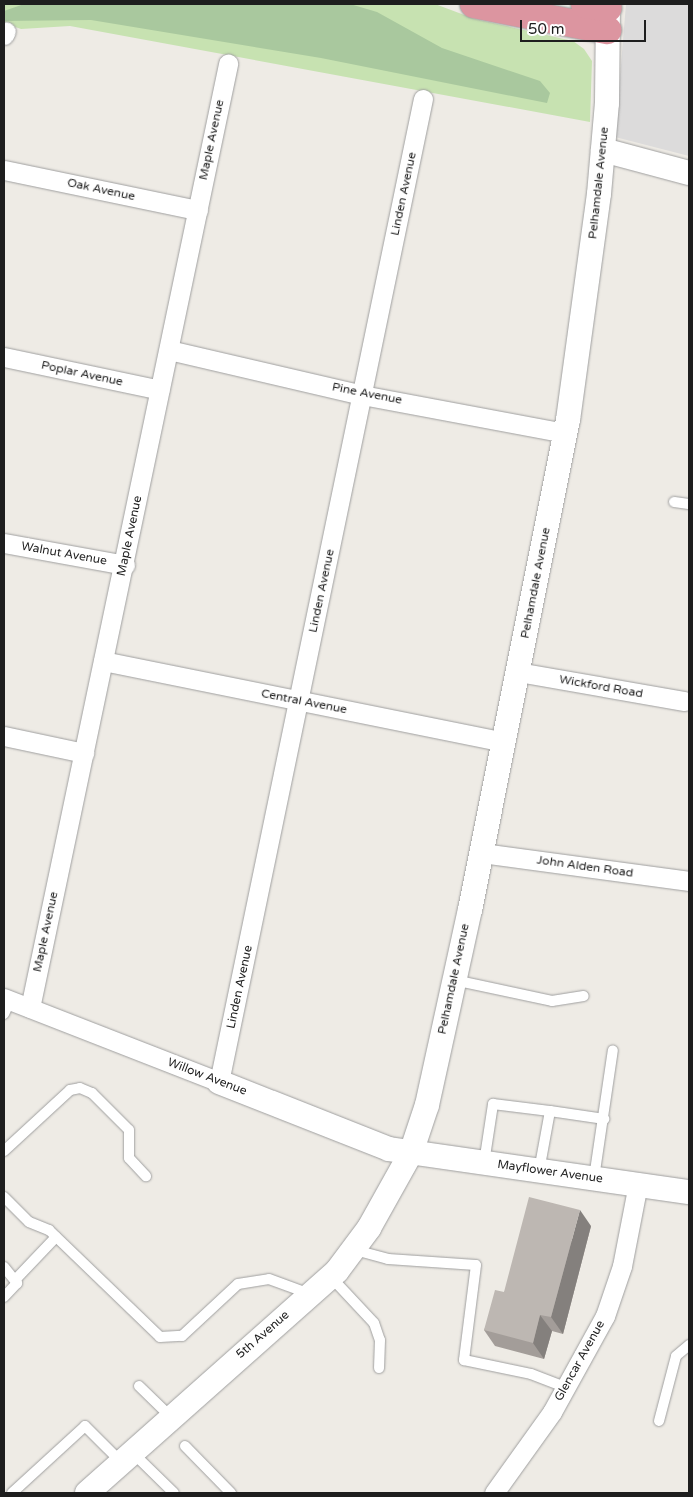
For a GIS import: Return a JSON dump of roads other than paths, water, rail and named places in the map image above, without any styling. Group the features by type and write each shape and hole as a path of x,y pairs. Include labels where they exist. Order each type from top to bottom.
{"highway":[{"path":"474,4 602,11"}],"street":[{"name":"Pelhamdale Avenue","path":"411,1153 454,980 482,853 566,433 603,150 602,11"},
{"name":"Maple Avenue","path":"30,1008 125,565 228,64"},
{"name":"Linden Avenue","path":"218,1082 299,701 423,99"},
{"path":"603,150 689,173"},
{"name":"Oak Avenue","path":"4,170 198,210"},
{"name":"Pine Avenue","path":"169,350 362,394 566,433"},
{"name":"Poplar Avenue","path":"4,357 160,390"},
{"name":"Walnut Avenue","path":"4,543 125,565"},
{"name":"Central Avenue","path":"103,661 504,742"},
{"name":"Wickford Road","path":"518,672 685,701"},
{"path":"4,736 84,753"},
{"name":"John Alden Road","path":"482,853 689,881"},
{"name":"Willow Avenue","path":"6,1004 30,1008 389,1149 411,1153"},
{"name":"Mayflower Avenue","path":"411,1153 689,1192"},
{"name":"5th Avenue","path":"87,1493 330,1276 355,1250 411,1153"},
{"name":"Glencar Avenue","path":"494,1493 567,1388 605,1316 622,1266 638,1184"}],"lane":[{"path":"674,502 689,504"},
{"path":"454,980 552,1001 584,996"},
{"path":"594,1178 613,1050"},
{"path":"4,1151 70,1090 80,1088 92,1092 129,1130 128,1158 146,1176"},
{"path":"484,1163 493,1104 604,1119"},
{"path":"539,1171 550,1111"},
{"path":"4,1198 29,1222 56,1237 160,1337 169,1340 182,1336 238,1284 269,1279 310,1294"},
{"path":"4,1297 16,1279 56,1237"},
{"path":"355,1250 388,1259 476,1264 464,1360 531,1374 567,1388"},
{"path":"4,1267 16,1279"},
{"path":"330,1276 374,1323 380,1340 380,1368"},
{"path":"658,1421 676,1356 689,1345"},
{"path":"138,1386 171,1417"},
{"path":"12,1493 85,1426 174,1493"},
{"path":"185,1446 231,1493"}]}
